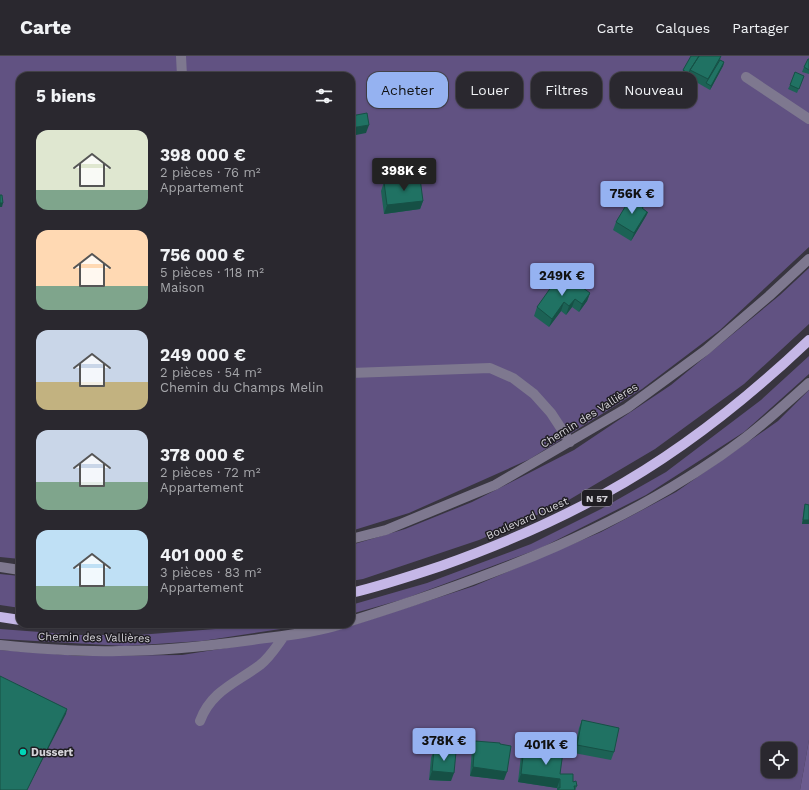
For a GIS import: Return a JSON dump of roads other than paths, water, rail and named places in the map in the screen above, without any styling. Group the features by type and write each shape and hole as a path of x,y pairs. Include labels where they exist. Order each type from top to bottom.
{"main road":[{"name":"Boulevard Ouest","path":"355,592 412,576 486,549 541,526 604,494 667,455 708,426 757,388 809,340"},
{"path":"0,618 16,620"}],"street":[{"path":"181,56 182,72"},
{"path":"746,77 809,119"},
{"name":"Chemin des Vallières","path":"355,538 386,530 495,485 627,408 706,350 769,296 809,259"},
{"path":"355,373 490,368 513,378 534,394 551,413 570,442"},
{"path":"355,620 466,582 569,541 590,531 651,499 710,462 744,438 809,383"},
{"path":"0,568 16,570"},
{"name":"Chemin des Vallières","path":"0,645 118,651 174,648 284,636 323,628"},
{"path":"200,721 204,711 215,696 261,664 272,653 284,636"}],"place":[{"name":"Dussert","path":"23,752"}]}
